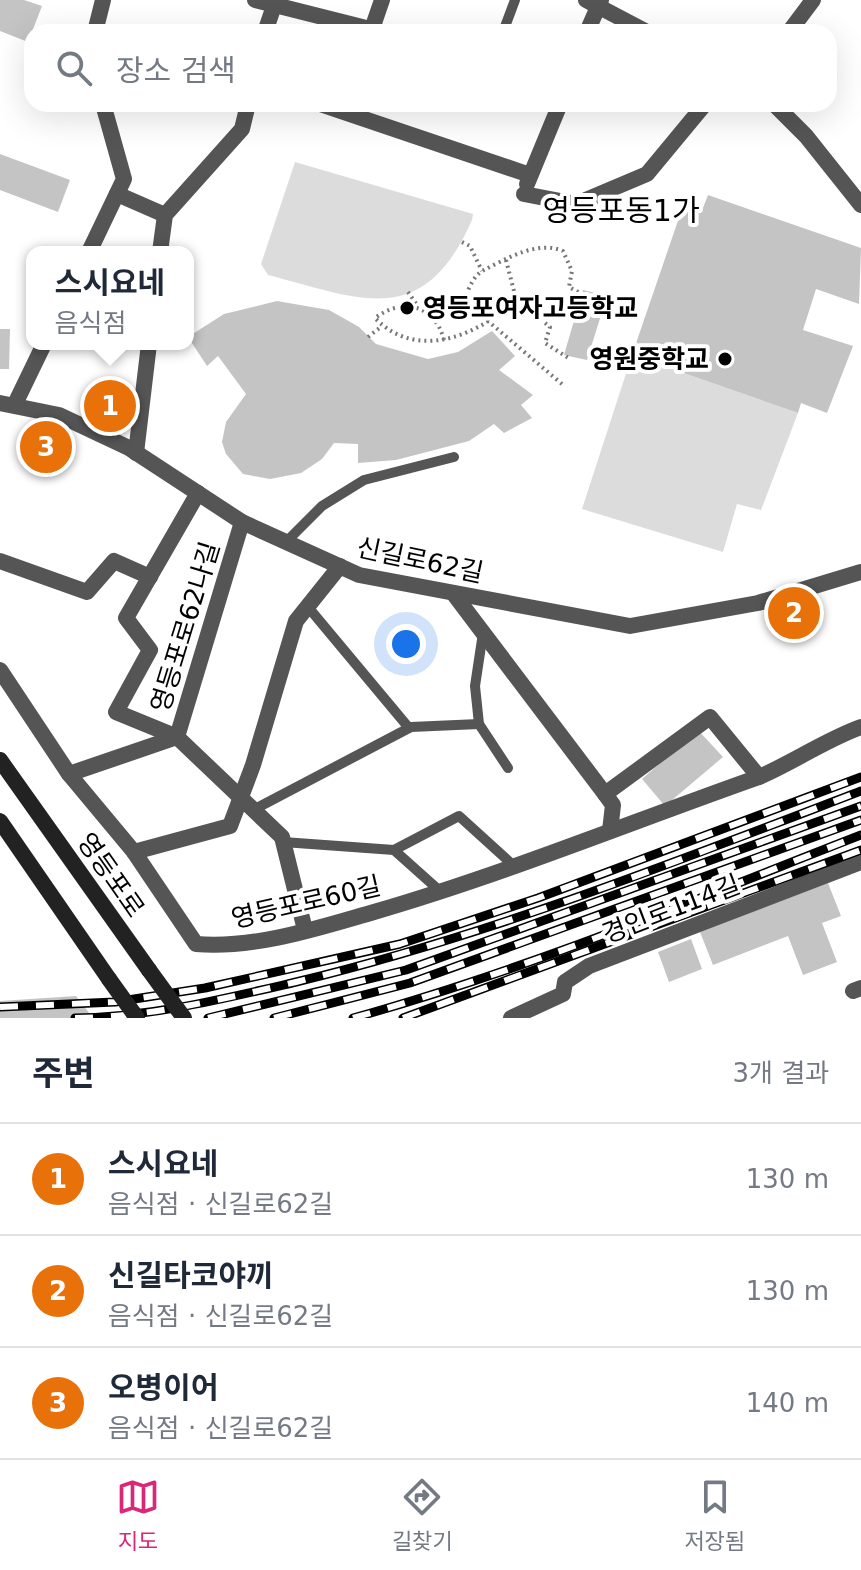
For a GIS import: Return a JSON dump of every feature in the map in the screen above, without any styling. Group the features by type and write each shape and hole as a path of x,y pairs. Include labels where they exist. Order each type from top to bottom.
{"main road":[{"name":"영등포로","path":"0,760 184,1018"},
{"path":"0,821 137,1018"}],"street":[{"path":"97,24 103,0"},
{"path":"255,0 354,24"},
{"path":"378,24 382,0"},
{"path":"795,24 813,0"},
{"path":"589,24 595,2 633,24"},
{"path":"267,24 274,3"},
{"path":"92,246 124,179 105,112"},
{"path":"161,246 165,215 242,129 246,112"},
{"path":"344,112 530,175"},
{"path":"557,112 522,199 576,204 647,174 698,112"},
{"path":"782,112 806,136 861,205"},
{"path":"117,194 165,215"},
{"path":"8,404 40,350"},
{"path":"136,453 148,350"},
{"name":"신길로62길","path":"8,404 59,415 136,453 242,522 359,575 630,626 758,603 861,572"},
{"path":"177,737 116,712 150,650 126,618 198,493"},
{"name":"영등포로62나길","path":"242,522 177,737 283,842 305,930"},
{"path":"0,561 87,592 114,561 150,577"},
{"path":"134,852 230,826 296,621 340,566"},
{"path":"453,593 613,805 610,831"},
{"name":"영등포로60길","path":"0,670 69,774 134,852 196,944 225,946 305,930 441,892 759,777 797,761 835,736 861,727"},
{"path":"605,794 710,717 759,777"},
{"path":"69,774 177,737"},
{"name":"경인로114길","path":"511,1018 563,994 565,982 589,966 861,862"}],"lane":[{"path":"506,24 515,0"},
{"path":"286,542 322,506 364,480 454,457"},
{"path":"308,607 409,728"},
{"path":"483,633 475,686 479,724 508,768"},
{"path":"253,810 409,728 479,724"},
{"name":"영등포로60길","path":"283,842 394,850 459,816 514,866"},
{"name":"영등포로60길","path":"394,850 441,892"}],"path":[{"path":"462,242 470,246 482,271"},
{"path":"434,318 461,307 469,297 474,276 537,248 553,247 563,251 572,271 569,287 582,294"},
{"path":"506,260 516,299 550,327 545,343 570,359"},
{"path":"408,292 419,307 434,318 444,340"},
{"path":"469,297 487,320 562,384"},
{"path":"419,307 405,305 375,318 382,326 415,341 444,340 470,332 516,299"},
{"path":"368,337 382,326"}],"shaded area":[{"path":"295,162 473,214 472,220 453,255 433,279 410,293 386,298 360,297 268,275 261,264"},
{"path":"632,355 798,413 761,510 737,504 723,552 582,509"}],"building":[{"path":"0,0 24,0 42,6 35,24 24,24 24,40 0,31"},
{"path":"0,154 70,180 58,212 0,190"},
{"path":"708,195 861,248 859,304 816,289 803,330 853,346 827,413 801,403 798,413 632,355 682,209 701,213"},
{"path":"583,290 607,296 587,360 564,355"},
{"path":"277,301 329,310 359,327 376,344 428,359 458,352 492,331 515,356 499,370 533,395 521,405 532,418 504,433 494,424 469,441 396,460 358,463 358,444 334,443 322,459 301,473 270,479 243,474 226,454 222,442 226,422 246,394 218,356 207,366 194,346 194,333 224,314"},
{"path":"0,329 10,329 9,369 0,369"},
{"path":"698,730 723,757 665,806 642,779"},
{"path":"828,883 841,916 822,923 837,962 803,975 788,936 713,965 700,932"},
{"path":"691,939 702,969 669,982 658,952"},
{"path":"76,996 93,1018 0,1018 0,1001"}],"railway":[{"path":"0,1007 115,1002 205,988 400,944 538,898 861,777"},
{"path":"75,1018 186,1006 368,963 582,896 861,791"},
{"path":"208,1018 406,970 861,806"},
{"path":"274,1018 410,983 861,820"},
{"path":"353,1018 546,956 861,835"},
{"path":"403,1018 861,850"}],"place":[{"name":"영등포여자고등학교","path":"407,308"},
{"name":"영원중학교","path":"725,359"},
{"name":"스시요네","path":"110,406"},
{"name":"오병이어","path":"46,447"},
{"name":"신길타코야끼","path":"794,613"}],"district":[{"name":"영등포동1가","path":"621,210"}]}
